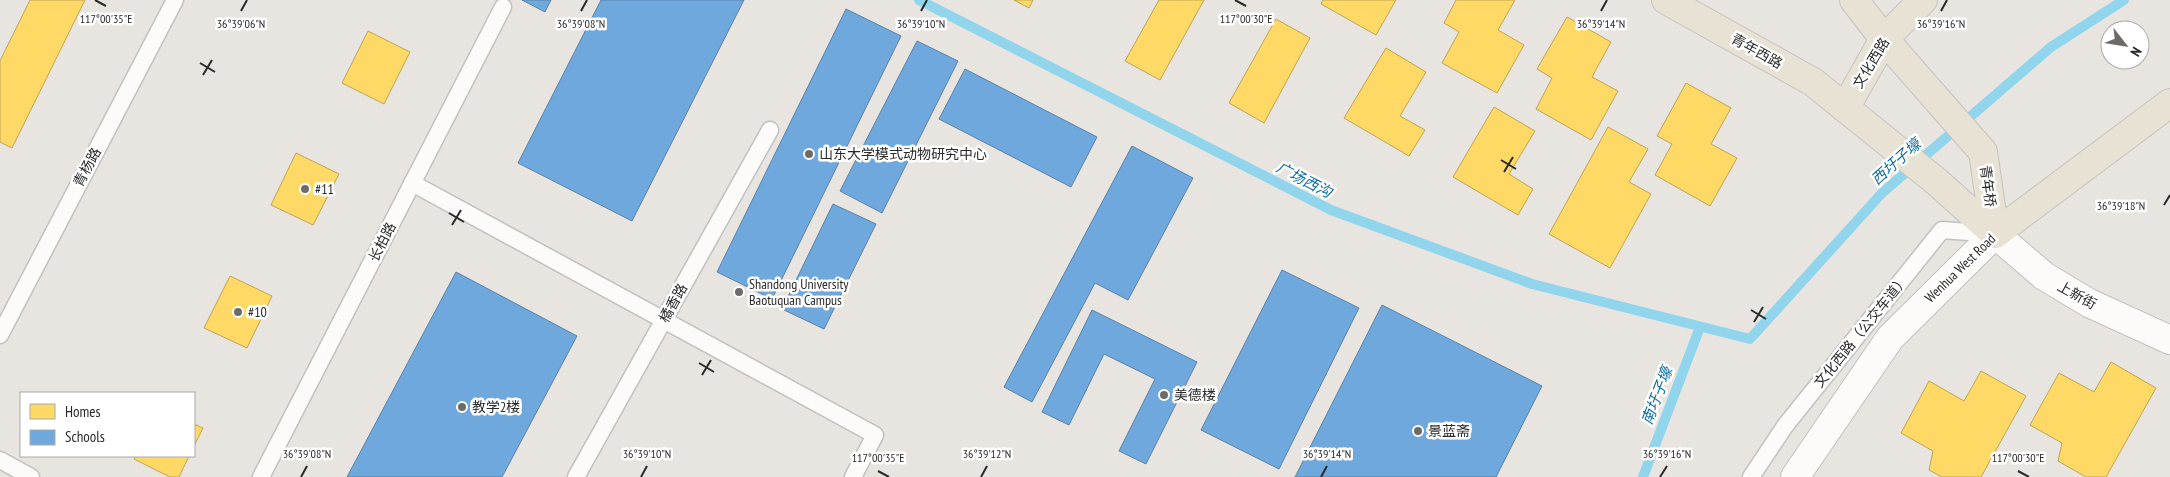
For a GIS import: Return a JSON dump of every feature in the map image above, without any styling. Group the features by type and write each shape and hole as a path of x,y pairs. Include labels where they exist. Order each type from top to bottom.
{"main road":[{"name":"青年西路","path":"1666,0 1813,82 1845,108"},
{"path":"1854,0 1884,39"},
{"name":"文化西路","path":"1845,108 1884,39 1922,0"},
{"name":"青年桥","path":"1884,39 1983,152 1995,234"},
{"name":"Wenhua West Road","path":"1795,477 1890,338 1995,234 2170,104"},
{"name":"青年桥","path":"1845,108 1937,182 1995,234"},
{"name":"上新街","path":"1995,234 2044,276 2089,303 2170,340"}],"lane":[{"name":"青杨路","path":"0,335 174,0"},
{"name":"长柏路","path":"261,477 503,7"},
{"name":"橘香路","path":"576,477 770,130"},
{"path":"412,183 875,435 853,477"},
{"name":"文化西路（公交车道）","path":"1751,477 1785,426 1942,230 1995,234"},
{"path":"0,460 31,477"}],"building: Homes":[{"path":"30,0 85,0 12,148 0,142 0,61"},
{"path":"1014,0 1033,0 1029,8"},
{"path":"1159,0 1204,0 1160,80 1125,61"},
{"path":"1323,0 1396,0 1376,35 1321,4"},
{"path":"1456,0 1515,0 1498,30 1524,45 1497,93 1442,63 1459,32 1444,23"},
{"path":"1567,17 1611,42 1592,77 1618,91 1591,140 1536,109 1552,78 1537,69"},
{"path":"1276,19 1310,38 1264,123 1229,103"},
{"path":"368,31 410,52 384,104 342,83"},
{"path":"1386,48 1426,72 1400,116 1425,130 1409,156 1344,118"},
{"path":"1686,83 1731,108 1711,144 1737,158 1710,206 1655,175 1672,144 1657,136"},
{"path":"1494,107 1535,131 1509,174 1533,189 1518,215 1453,177"},
{"path":"1608,127 1648,149 1629,182 1651,194 1610,268 1549,234"},
{"name":"#11","path":"296,153 339,174 313,225 271,205"},
{"name":"#10","path":"230,276 272,296 247,348 204,328"},
{"path":"2111,362 2156,388 2106,477 2086,477 2058,461 2062,443 2030,425 2059,373 2094,392"},
{"path":"1981,371 2026,396 1981,477 1942,477 1929,470 1933,451 1901,433 1929,381 1964,401"},
{"path":"195,424 203,428 195,444"},
{"path":"135,457 189,457 179,477 170,477 134,459"}],"building: Schools":[{"path":"522,0 551,0 545,12"},
{"path":"601,0 744,0 632,221 518,163"},
{"name":"山东大学模式动物研究中心","path":"846,9 901,36 772,299 717,272"},
{"path":"917,41 958,61 882,213 840,191"},
{"path":"965,69 1097,137 1071,187 939,119"},
{"path":"1132,146 1193,178 1128,300 1095,283 1032,402 1004,387"},
{"path":"833,204 876,224 824,329 782,309"},
{"path":"1282,270 1359,308 1279,469 1201,430"},
{"name":"教学2楼","path":"456,272 577,336 502,477 347,477"},
{"name":"景蓝斋","path":"1382,305 1542,386 1496,477 1295,477"},
{"name":"美德楼","path":"1092,310 1197,362 1146,464 1119,451 1155,379 1104,354 1069,425 1042,412"}],"waterway":[{"name":"广场西沟","path":"919,0 1331,210 1532,284 1750,339 1882,193 2051,47 2124,0"},
{"name":"南圩子壕","path":"1643,477 1700,327"}],"place":[{"name":"山东大学模式动物研究中心","path":"809,154"},
{"name":"#11","path":"305,189"},
{"name":"Shandong University Baotuquan Campus","path":"739,292"},
{"name":"#10","path":"238,312"},
{"name":"美德楼","path":"1164,395"},
{"name":"教学2楼","path":"462,407"},
{"name":"景蓝斋","path":"1418,431"}],"water label":[{"name":"西圩子壕","path":"1896,162"}]}
